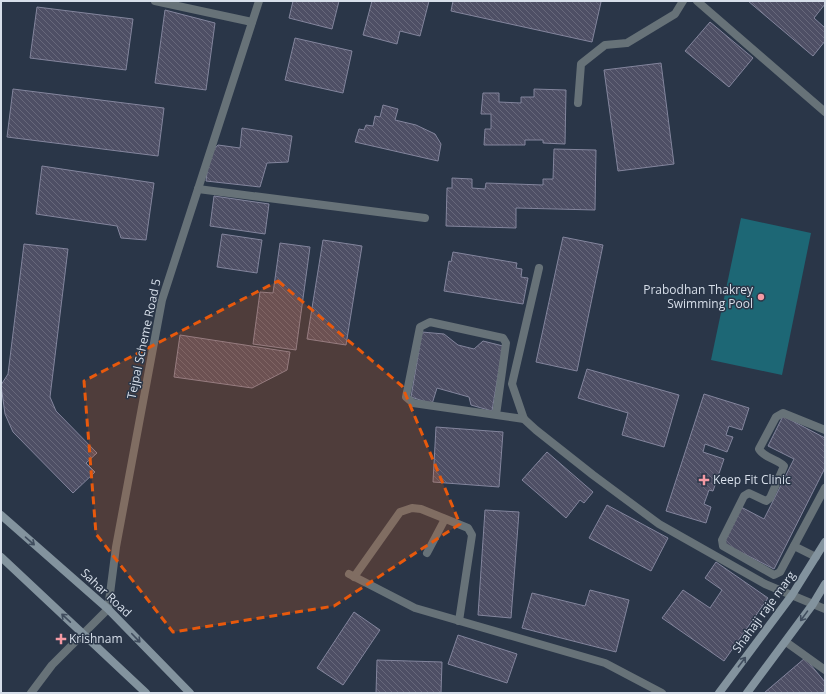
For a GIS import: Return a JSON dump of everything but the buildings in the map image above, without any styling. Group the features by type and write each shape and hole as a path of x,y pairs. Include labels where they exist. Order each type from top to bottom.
{"main road":[{"name":"Sahar Road","path":"1,515 108,609 190,693"},
{"name":"Shahaji raje marg","path":"719,693 792,596 825,542"},
{"path":"1,557 146,693"},
{"path":"747,693 786,642 813,604 825,584"}],"street":[{"path":"156,1 252,22"},
{"name":"Tejpal Scheme Road 5","path":"108,609 116,547 162,300 259,1"},
{"path":"578,102 581,64 605,45 627,43 675,14 683,1"},
{"path":"697,1 825,112"},
{"path":"198,189 425,218"},
{"path":"540,268 512,384 524,418 536,430 593,476 659,524 765,584 825,610"},
{"path":"496,415 506,343 503,338 430,322 420,328 406,397 413,403 496,415 524,418"},
{"path":"503,366 516,368"},
{"path":"825,430 783,413 776,417 759,449 762,454 784,466 770,498 766,501 749,494 744,496 722,540 723,546 774,575 780,572 825,488"},
{"path":"459,621 472,535 468,528 418,508 407,509 400,512 351,576 415,608 459,621 606,664 662,693"},
{"path":"427,552 445,519"},
{"path":"794,546 816,557"},
{"path":"31,693 52,665 108,609"},
{"path":"786,642 825,670"}],"highlighted area":[{"path":"278,281 402,386 460,524 334,606 173,632 96,534 84,381"}],"water":[{"name":"Prabodhan Thakrey Swimming Pool","path":"741,218 811,233 782,375 711,360"}],"place":[{"name":"Prabodhan Thakrey Swimming Pool","path":"761,297"},
{"name":"Keep Fit Clinic","path":"704,480"},
{"name":"Krishnam","path":"61,639"}]}
